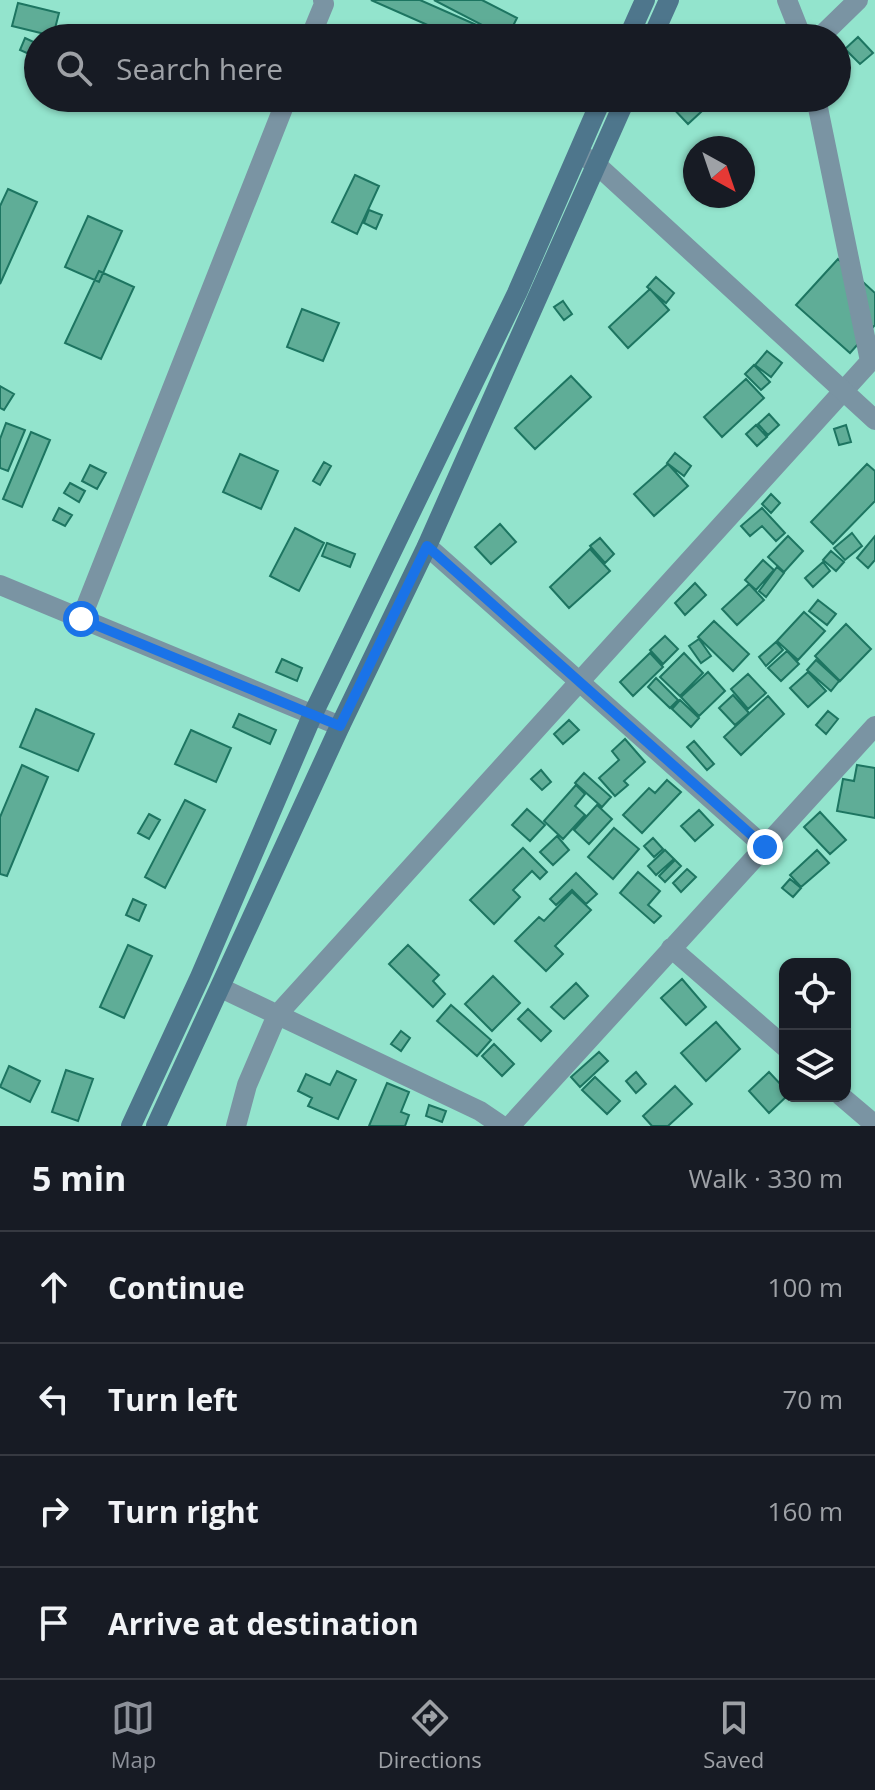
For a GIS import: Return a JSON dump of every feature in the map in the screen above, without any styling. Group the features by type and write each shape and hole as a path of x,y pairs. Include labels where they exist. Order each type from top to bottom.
{"main road":[{"path":"634,24 645,0"},
{"path":"658,24 669,0"},
{"path":"131,1126 200,977 312,716 517,293 596,112"},
{"path":"156,1126 340,726 427,546 620,112"}],"street":[{"path":"316,24 323,0"},
{"path":"787,0 796,24"},
{"path":"833,24 858,0"},
{"path":"81,619 281,112"},
{"path":"236,1126 247,1085 277,1015 873,358 819,112"},
{"path":"578,153 597,165 875,420"},
{"path":"427,546 765,847"},
{"path":"0,585 340,726"},
{"path":"510,1126 875,726"},
{"path":"671,948 779,1042"},
{"path":"221,988 480,1111 502,1126"},
{"path":"848,1102 875,1125"}],"building":[{"path":"371,0 420,0 474,24 425,24"},
{"path":"434,0 482,0 517,18 514,24 480,24"},
{"path":"18,3 59,13 56,24 24,24 24,29 12,26"},
{"path":"858,37 873,53 860,64 851,55 851,43"},
{"path":"677,112 701,112 688,124"},
{"path":"355,175 379,186 357,234 332,222"},
{"path":"8,189 37,202 0,284 0,206"},
{"path":"369,210 382,215 376,229 364,223"},
{"path":"88,216 122,231 99,282 65,267"},
{"path":"838,259 875,293 875,325 850,353 796,305"},
{"path":"99,271 134,287 101,359 65,343"},
{"path":"656,277 674,293 666,303 647,287"},
{"path":"650,289 669,310 628,348 609,327"},
{"path":"563,301 572,314 564,320 554,307"},
{"path":"302,309 339,323 323,361 287,347"},
{"path":"767,351 782,363 771,377 755,365"},
{"path":"754,365 770,382 761,390 745,374"},
{"path":"571,376 591,397 535,449 515,428"},
{"path":"746,379 764,398 722,437 704,417"},
{"path":"0,386 14,394 4,410 0,408"},
{"path":"769,414 779,425 768,435 758,424"},
{"path":"6,423 25,430 8,471 0,468 0,439"},
{"path":"756,425 767,437 757,446 746,434"},
{"path":"846,425 851,442 839,445 834,429"},
{"path":"31,432 50,440 22,507 3,499"},
{"path":"675,453 691,466 684,476 667,463"},
{"path":"240,454 278,471 261,509 223,492"},
{"path":"324,462 331,466 320,485 313,481"},
{"path":"668,464 688,486 654,516 634,494"},
{"path":"867,464 875,471 875,501 833,544 811,522"},
{"path":"90,465 106,473 97,489 82,481"},
{"path":"70,483 85,491 79,502 64,493"},
{"path":"771,494 780,503 771,513 762,504"},
{"path":"59,508 72,515 65,526 53,520"},
{"path":"762,508 785,533 776,541 762,526 750,536 741,526"},
{"path":"500,524 516,542 491,564 475,547"},
{"path":"295,528 324,543 299,591 270,576"},
{"path":"852,533 862,546 845,560 834,548"},
{"path":"788,536 803,551 784,572 768,557"},
{"path":"875,536 875,560 868,568 857,558"},
{"path":"600,538 614,554 605,563 590,546"},
{"path":"327,543 355,554 350,567 322,556"},
{"path":"590,549 610,571 569,608 550,587"},
{"path":"831,551 844,562 836,571 823,560"},
{"path":"763,560 774,570 756,590 745,580"},
{"path":"823,562 830,571 813,587 805,578"},
{"path":"777,567 784,573 766,597 759,591"},
{"path":"695,583 706,595 685,615 675,603"},
{"path":"749,584 764,600 737,625 722,609"},
{"path":"818,600 836,614 827,625 809,611"},
{"path":"804,612 825,631 798,660 777,641"},
{"path":"714,621 749,654 733,671 698,637"},
{"path":"846,624 871,649 840,681 815,656"},
{"path":"665,636 678,649 663,664 650,650"},
{"path":"699,639 711,656 701,663 689,646"},
{"path":"776,642 783,650 766,666 759,657"},
{"path":"787,651 799,664 781,681 768,668"},
{"path":"650,653 663,667 633,696 620,682"},
{"path":"684,653 703,673 680,696 660,677"},
{"path":"282,659 302,668 297,681 276,672"},
{"path":"816,660 839,681 831,691 807,670"},
{"path":"708,672 725,691 699,716 681,697"},
{"path":"808,672 826,691 808,707 790,688"},
{"path":"748,674 766,693 748,709 731,689"},
{"path":"656,678 678,700 670,708 648,687"},
{"path":"733,695 749,713 735,725 719,708"},
{"path":"768,696 784,714 741,755 724,737"},
{"path":"680,700 699,718 691,727 672,709"},
{"path":"36,709 94,734 78,771 20,747"},
{"path":"828,711 838,719 826,734 816,725"},
{"path":"239,714 276,730 270,744 233,727"},
{"path":"569,720 579,730 563,744 554,734"},
{"path":"191,730 231,748 216,782 175,764"},
{"path":"625,739 645,762 624,781 628,785 615,796 599,778 619,760 612,751"},
{"path":"694,741 714,764 707,770 687,747"},
{"path":"22,765 48,777 7,876 0,874 0,817"},
{"path":"857,765 875,768 875,818 837,811 843,779 854,781"},
{"path":"541,770 551,782 542,790 531,779"},
{"path":"584,773 611,797 602,807 575,783"},
{"path":"667,780 681,792 642,833 623,815 649,788 655,793"},
{"path":"576,785 585,794 575,806 585,815 563,839 544,821"},
{"path":"185,800 205,810 165,888 145,877"},
{"path":"597,805 612,819 589,844 574,830"},
{"path":"527,809 545,825 530,841 512,825"},
{"path":"699,810 713,825 695,841 681,826"},
{"path":"820,812 846,840 830,854 804,827"},
{"path":"149,814 160,820 149,839 138,833"},
{"path":"614,828 639,849 613,879 588,857"},
{"path":"557,836 569,850 553,865 540,852"},
{"path":"653,838 663,849 654,857 644,846"},
{"path":"523,848 547,872 540,879 532,871 513,890 520,897 494,924 470,900"},
{"path":"665,850 674,859 656,875 648,866"},
{"path":"817,850 829,863 801,887 790,875"},
{"path":"675,860 681,866 665,882 659,876"},
{"path":"687,869 696,877 681,892 673,883"},
{"path":"638,872 660,891 648,905 661,916 654,923 620,893"},
{"path":"576,873 597,894 586,904 572,890 556,905 550,899"},
{"path":"790,879 801,888 793,897 782,888"},
{"path":"572,892 591,910 555,946 563,954 546,971 515,941 539,917 544,921"},
{"path":"133,899 146,905 139,921 126,915"},
{"path":"128,945 152,956 124,1018 100,1007"},
{"path":"408,945 439,975 433,981 445,994 433,1007 389,964"},
{"path":"493,976 520,1003 492,1031 465,1004"},
{"path":"682,979 706,1007 686,1025 661,998"},
{"path":"576,983 588,996 564,1019 551,1007"},
{"path":"451,1005 491,1040 477,1056 437,1021"},
{"path":"528,1009 551,1031 541,1041 518,1019"},
{"path":"716,1022 740,1049 706,1081 681,1053"},
{"path":"401,1031 410,1038 401,1051 391,1044"},
{"path":"494,1044 514,1064 502,1076 482,1056"},
{"path":"599,1052 608,1061 580,1087 571,1077"},
{"path":"9,1066 40,1081 30,1102 0,1087"},
{"path":"66,1070 93,1079 78,1121 52,1112"},
{"path":"337,1071 356,1080 338,1119 308,1106 312,1098 298,1091 306,1074 330,1085"},
{"path":"636,1072 646,1084 636,1093 626,1081"},
{"path":"769,1072 779,1083 781,1102 769,1113 749,1091"},
{"path":"595,1077 620,1101 607,1114 582,1090"},
{"path":"387,1083 409,1092 401,1112 409,1115 405,1126 369,1126"},
{"path":"675,1086 692,1104 668,1126 652,1126 643,1116"},
{"path":"429,1105 446,1111 442,1122 426,1116"}],"route":[{"path":"81,619 340,726 427,546 765,847"}]}
